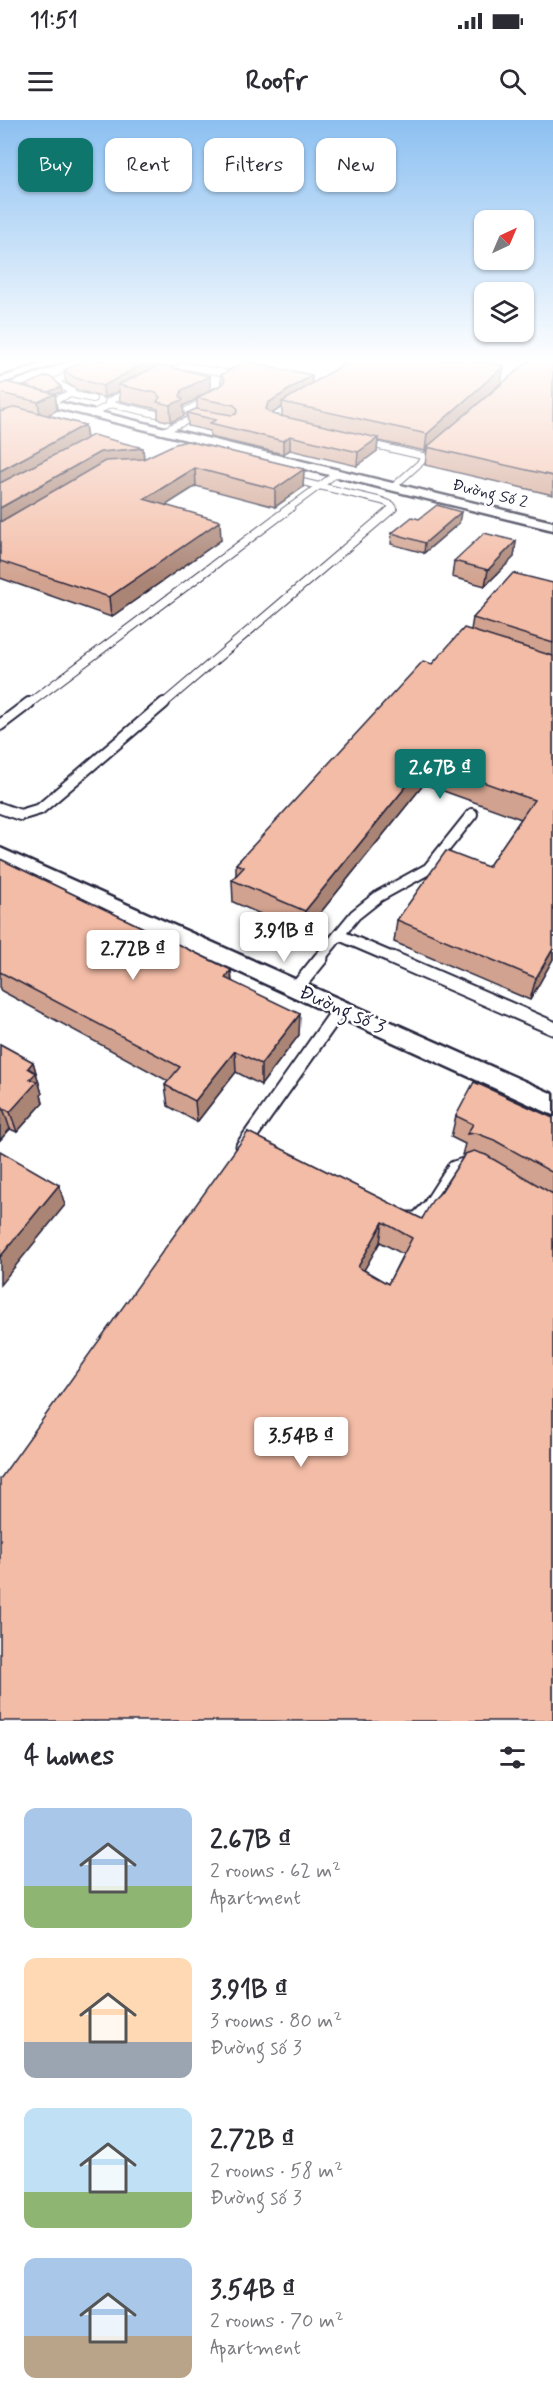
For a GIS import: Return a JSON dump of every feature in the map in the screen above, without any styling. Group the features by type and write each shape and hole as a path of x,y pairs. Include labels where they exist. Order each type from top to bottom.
{"street":[{"name":"Đường Số 2","path":"174,434 553,526"},
{"name":"Đường số 3","path":"0,855 553,1105"}],"lane":[{"path":"357,441 427,457"},
{"path":"393,487 435,449"},
{"path":"0,725 337,473"},
{"path":"0,808 12,814 26,816 40,809 393,509 392,505 382,501 286,478"},
{"path":"295,990 355,915 379,896 428,869 472,814"},
{"path":"339,935 553,1028"},
{"path":"232,1161 251,1144 340,1009"},
{"path":"389,1214 399,1219 417,1219 429,1207 454,1168 468,1162 484,1168"}],"building":[{"path":"0,434 69,434 0,471"},
{"path":"253,434 359,434 378,438 358,452 290,436 283,441"},
{"path":"443,434 553,434 553,476 427,447"},
{"path":"93,435 143,448 100,452 0,508 0,483"},
{"path":"187,441 304,469 275,489 195,468 144,499 220,521 109,597 0,561 0,522 105,461 143,459"},
{"path":"437,505 461,512 425,543 392,533 412,517 419,519"},
{"path":"484,533 516,541 488,570 454,561"},
{"path":"513,573 553,583 553,643 473,618"},
{"path":"464,628 553,656 553,949 536,978 397,920 446,851 488,867 534,800 426,762 305,911 232,880 244,867 236,864 423,661 432,664"},
{"path":"0,859 231,970 225,978 300,1014 261,1064 235,1051 195,1101 165,1085 180,1067 0,972"},
{"path":"0,1044 33,1062 28,1068 36,1073 30,1079 37,1082 10,1112 3,1108 0,1112"},
{"path":"474,1082 553,1118 553,1173 494,1140 476,1133 467,1134 473,1124 456,1116"},
{"path":"248,1132 422,1219 465,1154 474,1151 486,1155 553,1194 553,1721 0,1721 0,1479","holes":["383,1222 412,1238 388,1284 358,1267"]},
{"path":"0,1151 59,1185 0,1257"}]}
